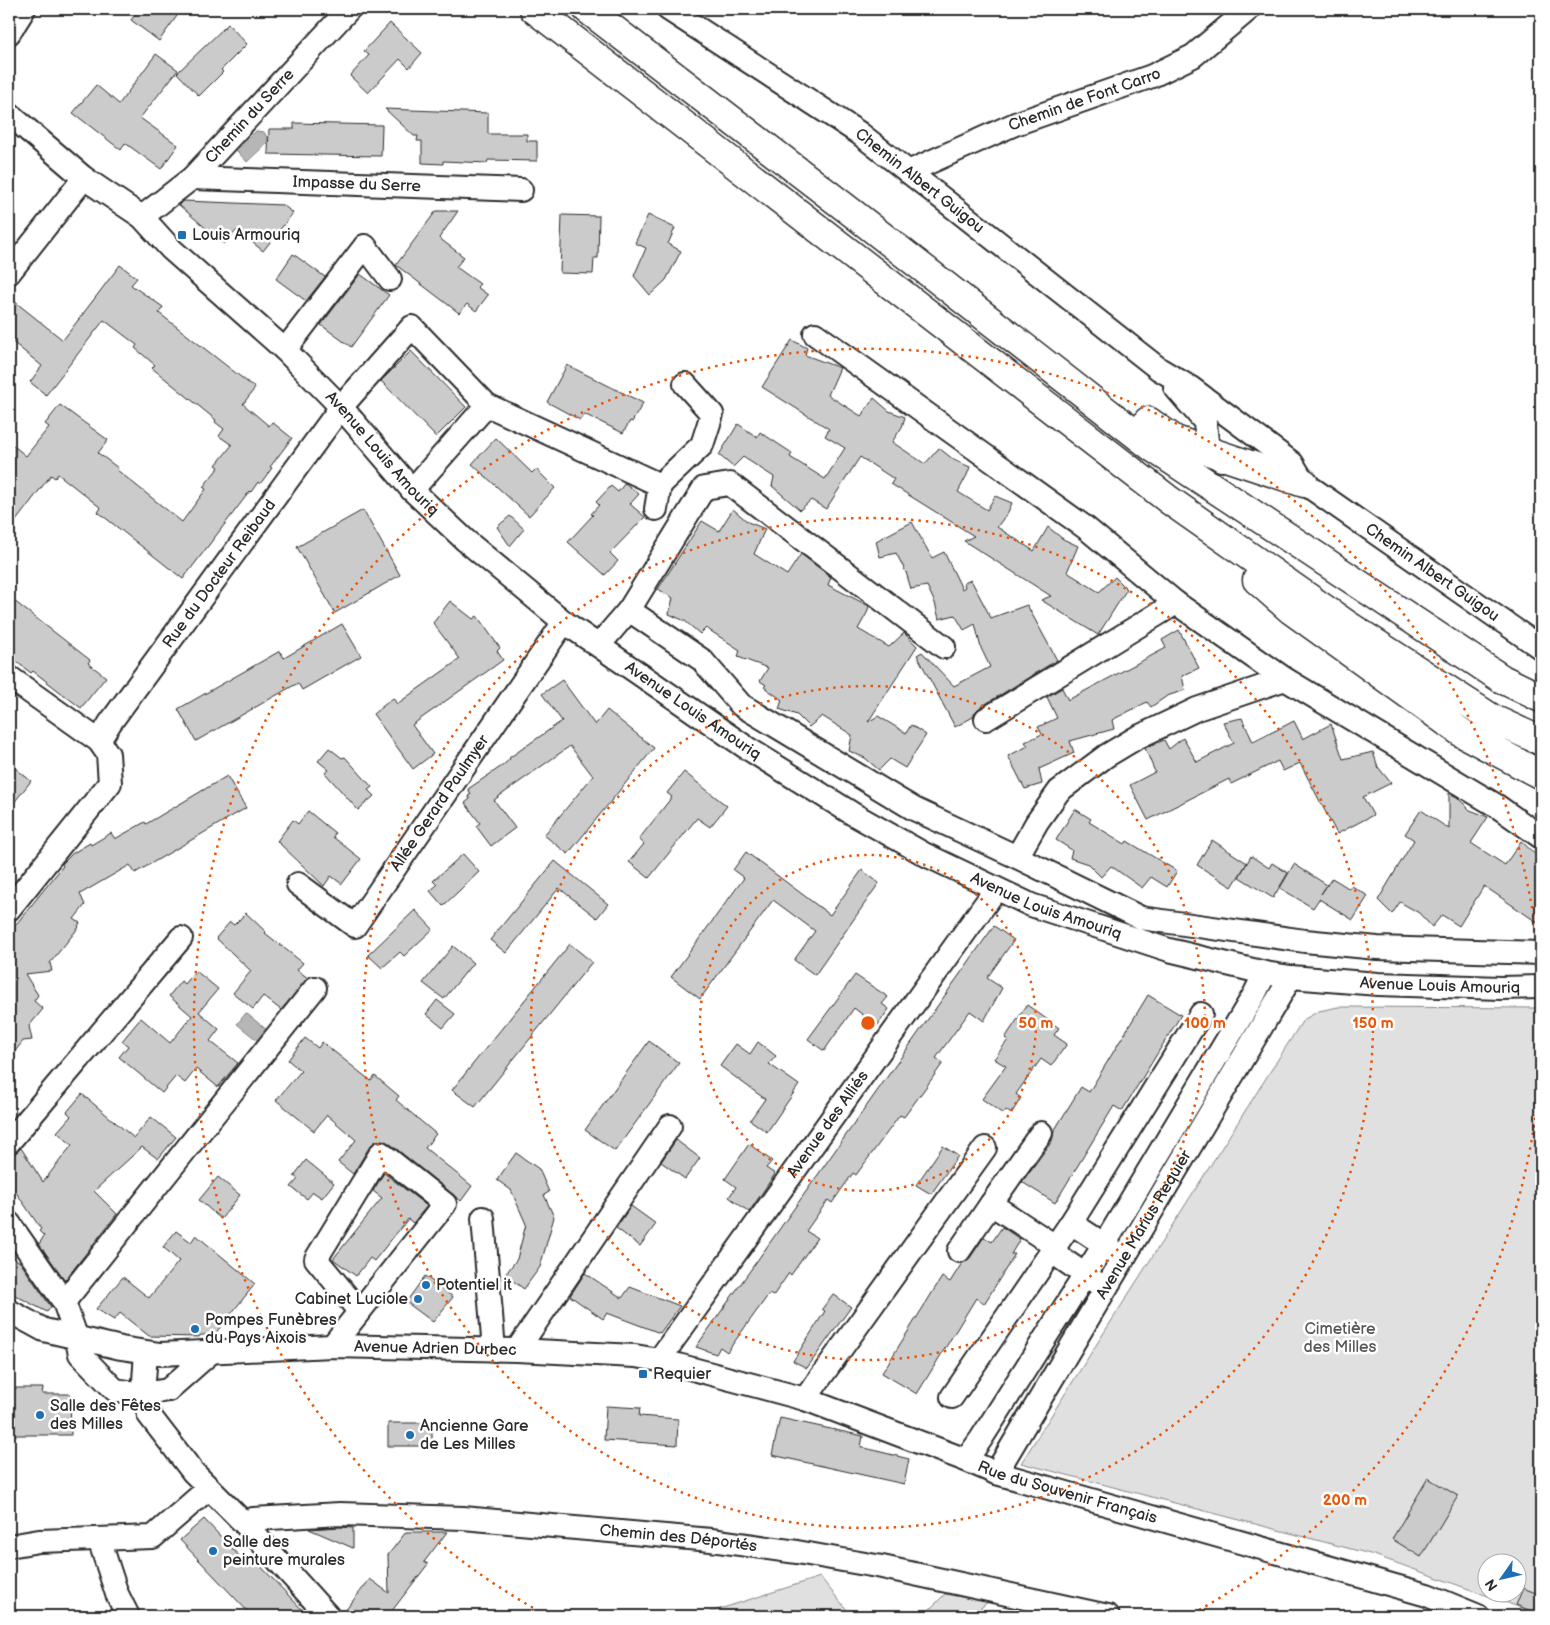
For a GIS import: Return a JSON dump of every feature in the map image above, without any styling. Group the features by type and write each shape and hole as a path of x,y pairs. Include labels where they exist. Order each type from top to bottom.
{"highway":[{"path":"534,9 1169,500 1346,624 1493,719 1541,742"},
{"path":"587,9 1152,447 1502,679 1541,698"},
{"path":"855,215 1006,312 1175,440 1313,490"},
{"path":"1169,500 1291,610 1462,733 1541,774"}],"street":[{"path":"9,33 24,9"},
{"name":"Chemin du Serre","path":"142,217 192,178 350,9"},
{"name":"Chemin Albert Guigou","path":"668,9 859,133 1159,369 1190,388 1292,463 1313,490 1541,648"},
{"name":"Chemin de Font Carro","path":"908,172 1015,124 1152,76 1193,56 1249,9"},
{"name":"Avenue Louis Amouriq","path":"9,114 84,178 142,217 171,249 285,350 341,407 412,490 465,540 564,622 747,748 853,814 926,855 1031,905 1168,950 1265,973 1291,977 1378,984 1502,988 1541,987"},
{"path":"9,273 84,178"},
{"name":"Impasse du Serre","path":"192,178 521,190"},
{"path":"285,350 365,246 390,279"},
{"name":"Rue du Docteur Reibaud","path":"99,741 110,723 341,407 412,327 487,405"},
{"path":"816,334 1086,528 1176,603 1285,679 1496,806 1541,837"},
{"name":"Chemin Albert Guigou","path":"1159,369 1205,422 1208,451"},
{"path":"656,509 660,485 702,444 712,414 685,384"},
{"path":"412,490 487,405 660,485"},
{"path":"599,645 629,610 704,488 730,484 944,647"},
{"path":"986,719 1176,603"},
{"path":"629,610 702,660 741,705 914,809 1141,918 1305,941 1377,948 1541,953"},
{"name":"Allée Gerard Paulmyer","path":"298,884 354,926 564,622"},
{"path":"9,677 99,741 108,754 110,783 9,909"},
{"path":"1017,857 1037,822 1059,791 1106,756 1136,738 1197,709 1285,679"},
{"name":"Avenue des Alliés","path":"659,1360 996,889"},
{"path":"9,1142 181,938"},
{"name":"Avenue Marius Requier","path":"966,1460 1104,1245 1254,995 1265,973"},
{"name":"Avenue Marius Requier","path":"996,1473 1291,977"},
{"path":"64,1302 315,988"},
{"path":"952,1397 1071,1223 1200,1014"},
{"path":"517,1350 670,1126"},
{"path":"958,1251 1041,1133"},
{"path":"805,1399 985,1148"},
{"path":"332,1346 360,1311 445,1204 381,1153 316,1259 360,1311"},
{"path":"992,1204 1054,1249 1085,1275 1106,1288"},
{"path":"483,1218 494,1350"},
{"path":"9,1223 64,1302 80,1354 114,1390 144,1394 168,1390 210,1353"},
{"path":"1071,1223 1125,1257"},
{"name":"Avenue Adrien Durbec","path":"9,1311 44,1330 146,1353 210,1353 332,1346 517,1350 636,1356 659,1360"},
{"path":"146,1353 168,1390 165,1409 168,1437"},
{"path":"146,1353 144,1394 150,1415 193,1472 245,1524 328,1616"},
{"name":"Rue du Souvenir Français","path":"659,1360 805,1399 996,1473 1427,1595 1478,1616"},
{"path":"9,1546 39,1541 153,1537 209,1488"},
{"name":"Chemin des Déportés","path":"245,1524 253,1519 340,1514 463,1518 711,1540 797,1552 882,1567 1108,1616"},
{"path":"99,1539 117,1594 128,1616"}],"green space":[{"name":"Cimetière des Milles","path":"1338,1007 1541,1008 1541,1615 1505,1602 1528,1602 1528,1552 1478,1552 1478,1592 1374,1555 1021,1463 1303,1020 1319,1011"},
{"path":"820,1577 852,1616 698,1616"},
{"path":"945,1594 988,1602 971,1616 923,1616"}],"shaded area":[{"path":"256,131 264,132 268,139 267,143 247,162 236,150"},
{"path":"246,1013 267,1030 258,1041 237,1024"}],"building":[{"path":"139,9 168,9 177,16 159,41 131,20"},
{"path":"390,23 422,53 409,68 400,59 368,93 350,76 369,55 364,51"},
{"path":"228,24 247,44 199,96 177,73"},
{"path":"156,54 178,70 140,118 178,145 161,169 125,143 121,150 73,113 96,85 119,104"},
{"path":"385,109 488,113 488,134 527,134 527,141 537,141 537,161 488,160 487,163 443,161 443,164 422,163 422,141 417,141 418,136 414,136"},
{"path":"294,123 382,125 381,156 268,154 269,129 294,129"},
{"path":"184,201 283,205 293,213 263,251 237,230 224,244 179,205"},
{"path":"436,211 458,211 439,238 464,257 456,267 480,284 477,287 488,295 476,311 467,304 459,313 396,265"},
{"path":"562,215 599,216 598,258 594,258 593,274 560,273"},
{"path":"648,215 675,228 668,244 681,251 666,280 650,295 634,276 646,248 635,243"},
{"path":"293,254 325,277 306,301 276,279"},
{"path":"120,265 137,278 131,285 163,307 159,313 255,388 243,404 269,426 272,422 292,438 260,484 258,482 250,491 183,579 98,512 101,508 58,474 55,478 51,475 9,530 9,442 26,456 49,427 45,424 60,405 108,440 98,453 182,522 206,489 203,487 219,467 216,465 232,445 219,436 224,429 215,422 216,420 152,368 155,365 135,348 137,345 104,320 46,395 30,382 42,366 9,339 9,297 63,340"},
{"path":"360,274 389,295 351,347 321,325"},
{"path":"792,340 807,348 805,355 840,368 828,395 861,416 874,398 889,411 905,417 902,427 892,442 925,464 939,448 954,460 970,467 958,492 987,510 995,496 1012,503 997,527 1034,551 1048,527 1063,539 1078,546 1067,572 1099,592 1115,577 1127,589 1098,635 1041,600 1051,596 964,541 974,536 891,484 894,479 860,457 826,509 811,500 800,510 772,486 774,477 743,457 733,467 719,455 738,424 757,437 760,432 792,453 790,457 825,479 845,448 825,436 829,429 762,387"},
{"path":"411,351 466,407 436,437 381,381"},
{"path":"567,365 643,403 623,433 584,414 580,420 547,402"},
{"path":"496,438 532,473 536,469 555,488 529,516 472,464"},
{"path":"625,483 639,494 630,504 645,517 610,553 618,561 605,575 568,542 593,515 591,514 599,505 596,502 611,486 618,492"},
{"path":"733,509 748,522 765,529 754,554 787,575 801,554 831,577 828,585 869,606 858,629 889,647 904,633 917,646 868,722 878,716 906,733 911,725 926,735 905,768 890,759 879,770 865,758 849,751 852,735 822,716 809,727 797,715 779,709 782,700 764,687 766,685 760,681 768,668 738,657 740,650 706,628 700,634 685,621 669,614 673,598 658,589 702,521 719,531"},
{"path":"363,510 400,575 335,613 297,547"},
{"path":"510,516 524,529 510,546 497,527"},
{"path":"912,522 932,558 944,552 962,589 965,587 964,583 971,580 991,618 1027,605 1057,660 979,708 973,717 955,727 917,655 922,652 954,686 990,667 981,648 975,624 964,630 955,615 939,619 935,603 927,586 911,589 906,572 896,553 880,557 876,541"},
{"path":"9,597 90,660 88,663 106,677 81,708 33,671 31,673 9,656"},
{"path":"450,601 473,619 477,616 500,648 497,651 503,660 412,725 433,754 413,769 373,714 393,698 397,704 460,659 433,623"},
{"path":"342,624 361,656 302,690 298,683 196,741 178,709 280,651 284,658"},
{"path":"1179,630 1199,668 1182,676 1185,690 1167,696 1151,707 1147,702 1112,720 1114,729 1070,741 1074,753 1039,769 1042,784 1025,789 1008,756 1028,746 1025,742 1042,734 1038,727 1057,718 1047,697 1062,688 1068,700 1166,648 1162,640"},
{"path":"562,680 595,725 607,710 654,748 568,854 544,835 593,776 570,746 494,800 515,828 491,846 476,826 480,823 465,803 470,799 468,796 471,794 468,789 562,721 542,694"},
{"path":"1242,718 1253,742 1294,721 1303,739 1331,724 1343,759 1373,752 1378,767 1391,783 1363,797 1373,815 1337,834 1300,763 1283,771 1278,761 1231,784 1229,779 1148,820 1130,785 1155,772 1145,748 1164,740 1169,749 1183,738 1197,762 1234,743 1223,722"},
{"path":"329,748 342,758 345,757 372,787 368,790 374,796 358,810 325,773 329,770 318,761"},
{"path":"9,763 31,781 9,809"},
{"path":"684,772 727,806 710,827 697,818 649,878 629,862 644,844 639,839 672,797 667,793"},
{"path":"227,776 246,808 135,873 130,865 80,894 85,905 74,919 80,923 79,927 50,963 52,971 25,974 38,995 34,1001 43,1009 29,1026 32,1040 23,1041 9,1059 9,933 63,866 62,864 73,853 90,843 91,845 111,833 115,839 145,822 146,824"},
{"path":"1449,793 1457,797 1470,810 1488,817 1471,843 1505,865 1521,841 1536,855 1541,857 1541,925 1484,886 1459,926 1442,915 1432,927 1419,913 1400,902 1392,914 1378,900 1414,840 1405,834 1421,810 1449,829"},
{"path":"1075,809 1091,819 1089,822 1125,844 1127,841 1177,871 1167,887 1151,877 1142,888 1111,866 1101,877 1088,864 1070,858 1072,850 1056,840"},
{"path":"308,811 335,833 333,837 361,859 342,884 331,876 324,886 277,841 293,820 298,824"},
{"path":"1212,840 1247,863 1232,887 1197,865"},
{"path":"746,852 830,915 862,870 879,883 815,975 794,960 815,931 773,900 700,999 671,977 744,878 733,870"},
{"path":"463,854 479,872 443,906 430,891 437,885 433,881"},
{"path":"1251,856 1269,868 1272,863 1288,873 1273,898 1239,877"},
{"path":"555,861 608,904 597,918 559,888 506,953 490,940"},
{"path":"1294,864 1327,885 1321,894 1332,878 1350,889 1352,886 1368,896 1353,920 1319,899 1313,908 1280,888"},
{"path":"415,910 433,929 404,956 400,952 382,968 368,955"},
{"path":"246,913 265,933 303,963 297,970 308,978 281,1010 263,996 253,1009 233,993 251,971 216,938 230,922 234,925"},
{"path":"994,926 1014,940 987,978 1002,988 984,1021 970,1011 936,1058 943,1063 926,1087 904,1117 900,1115 856,1175 853,1173 832,1203 828,1200 806,1231 817,1238 791,1275 789,1273 773,1296 769,1294 727,1352 720,1347 716,1354 696,1347"},
{"path":"570,944 592,962 475,1107 452,1090"},
{"path":"453,946 473,963 444,999 423,983"},
{"path":"196,971 218,989 199,1012 219,1029 210,1041 238,1063 218,1087 196,1069 185,1083 176,1076 162,1093 119,1057 128,1046 122,1041 141,1018 170,1043 192,1016 169,996 181,981 185,984"},
{"path":"855,975 888,997 882,1004 889,1009 877,1026 854,1008 824,1051 808,1039"},
{"path":"1148,995 1181,1015 1122,1111 1114,1106 1055,1203 1022,1182 1052,1141 1054,1131 1081,1087 1089,1092"},
{"path":"437,1000 455,1014 443,1028 426,1014"},
{"path":"1027,1005 1059,1028 1054,1035 1067,1044 1051,1066 1041,1059 1016,1094 1021,1098 1011,1114 1006,1110 1003,1114 982,1099 1006,1066 994,1059 1008,1040 1005,1038"},
{"path":"305,1038 318,1048 322,1042 371,1081 375,1076 399,1096 396,1100 436,1134 425,1148 472,1186 461,1201 383,1140 376,1141 370,1146 353,1174 338,1162 356,1140 327,1115 314,1131 276,1100 301,1071 288,1060"},
{"path":"649,1041 679,1063 615,1151 585,1130"},
{"path":"758,1042 776,1056 769,1064 799,1085 767,1132 750,1120 765,1099 720,1066 736,1044 750,1054"},
{"path":"82,1094 134,1138 151,1117 176,1137 158,1159 142,1147 94,1191 117,1214 65,1280 39,1244 44,1236 39,1231 41,1229 9,1182 9,1155 14,1154 21,1148 43,1182 72,1145 57,1132 71,1116 67,1112"},
{"path":"676,1140 700,1158 685,1179 661,1162"},
{"path":"749,1144 772,1161 766,1168 775,1174 749,1212 729,1197 736,1187 725,1179"},
{"path":"943,1146 958,1156 931,1194 916,1185"},
{"path":"516,1153 539,1169 549,1192 544,1195 554,1217 540,1267 524,1289 505,1275 517,1259 526,1224 511,1190 497,1180"},
{"path":"306,1160 334,1183 322,1198 313,1192 307,1199 291,1187 298,1179 294,1176"},
{"path":"384,1173 427,1206 413,1223 408,1219 374,1261 370,1258 356,1276 333,1259 382,1198 373,1191"},
{"path":"218,1177 240,1195 221,1219 199,1200"},
{"path":"631,1206 656,1224 640,1246 616,1228"},
{"path":"1002,1227 1020,1239 1011,1254 1015,1254 984,1304 976,1298 917,1394 882,1373 942,1277 950,1282 962,1263 970,1258 984,1237 992,1242"},
{"path":"176,1231 191,1242 196,1235 255,1284 214,1335 201,1335 199,1337 149,1336 120,1313 114,1320 96,1309 123,1277 149,1298 179,1261 163,1247"},
{"path":"9,1256 20,1262 51,1307 47,1312 9,1292"},
{"path":"585,1273 622,1298 630,1287 680,1306 660,1333 607,1313 603,1319 570,1296"},
{"path":"425,1276 453,1297 433,1322 406,1302"},
{"path":"833,1294 851,1307 807,1368 793,1361 825,1311 822,1309"},
{"name":"Salle des Fêtes des Milles","path":"9,1388 43,1388 42,1394 70,1394 71,1435 9,1435"},
{"path":"606,1406 640,1408 639,1416 678,1419 677,1445 604,1440"},
{"path":"780,1418 863,1436 861,1447 909,1459 904,1484 772,1455"},
{"name":"Ancienne Gare de Les Milles","path":"388,1423 432,1423 432,1446 388,1446"},
{"path":"1428,1478 1458,1496 1421,1557 1392,1539"},
{"path":"204,1519 245,1562 252,1557 308,1616 252,1616 180,1540"},
{"path":"353,1528 353,1548 309,1529"},
{"path":"406,1532 447,1532 424,1562 428,1564 388,1616 341,1616 370,1579 389,1593 388,1555"},
{"path":"1528,1590 1541,1595 1541,1615 1516,1605 1517,1602 1528,1602"}],"place":[{"name":"Louis Armouriq","path":"182,235"},
{"name":"Potentiel it","path":"426,1285"},
{"name":"Cabinet Luciole","path":"418,1299"},
{"name":"Pompes Funèbres du Pays Aixois","path":"195,1329"},
{"name":"Requier","path":"643,1374"},
{"name":"Salle des Fêtes des Milles","path":"40,1415"},
{"name":"Ancienne Gare de Les Milles","path":"410,1435"},
{"name":"Salle des peinture murales","path":"213,1551"}]}
